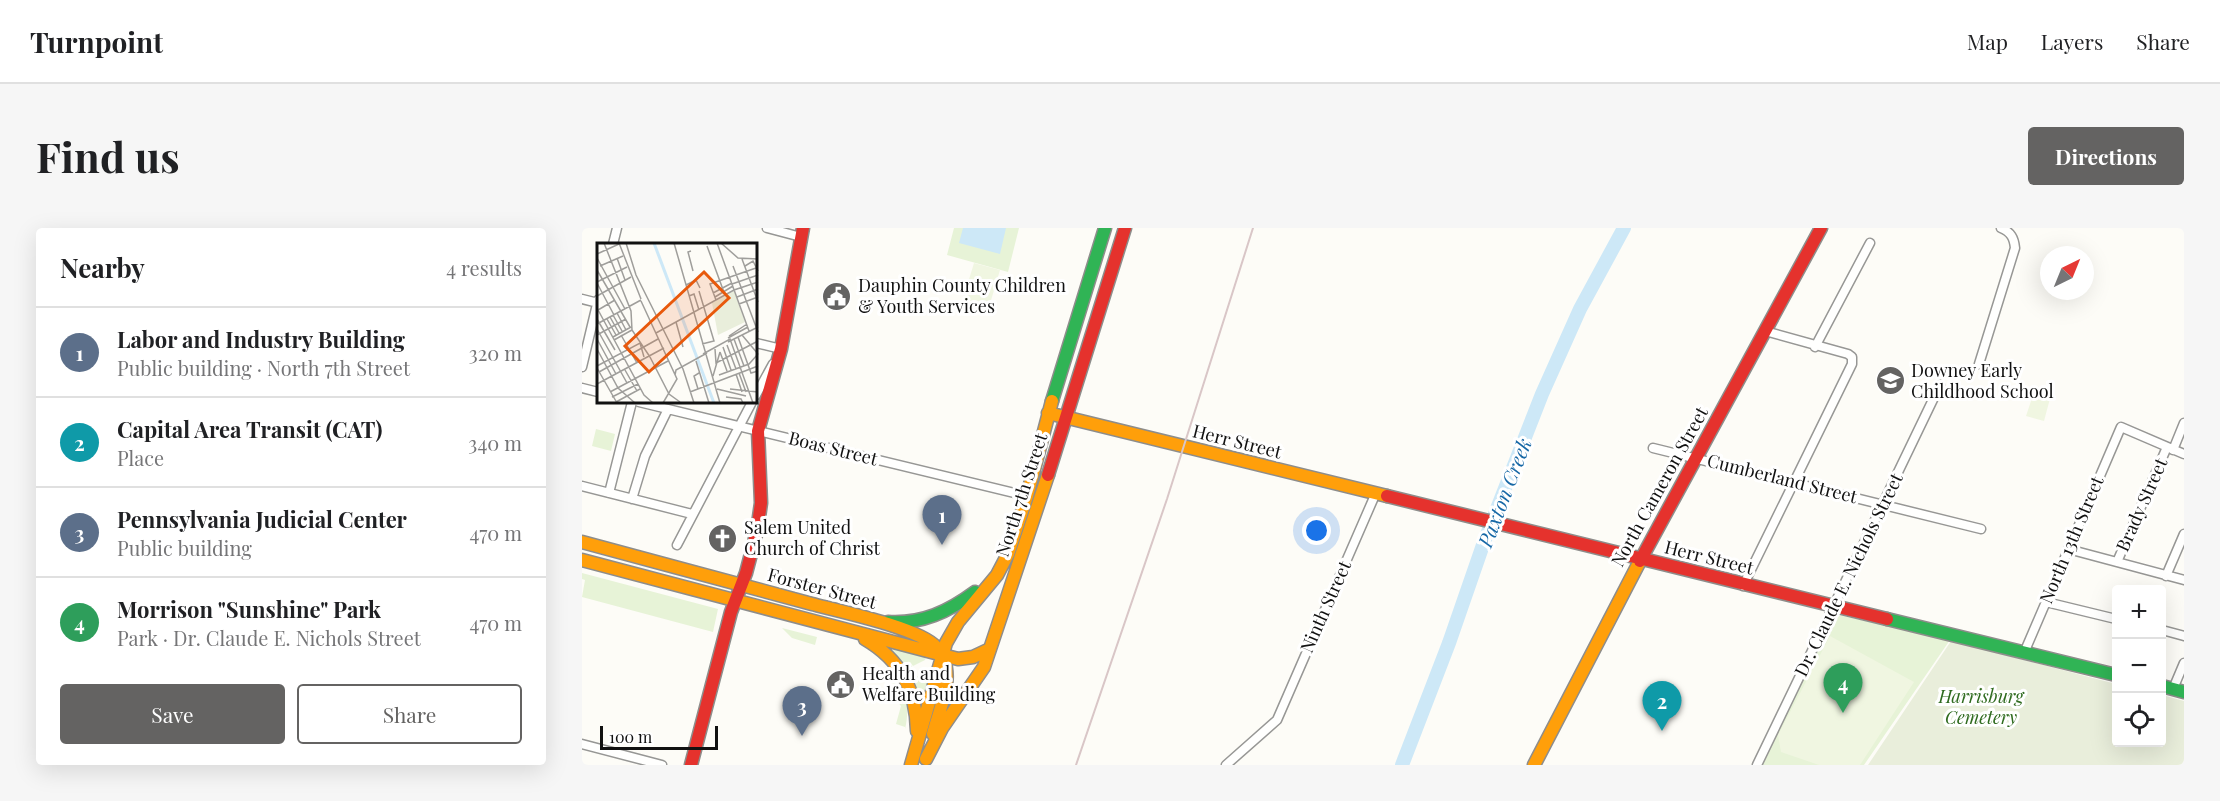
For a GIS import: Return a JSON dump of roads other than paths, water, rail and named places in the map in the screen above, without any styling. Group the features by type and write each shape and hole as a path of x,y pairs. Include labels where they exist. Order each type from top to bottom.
{"main road":[{"name":"North 7th Street","path":"915,751 942,655 955,627 1003,565 1027,496 1048,413 1105,228"},
{"name":"North 7th Street","path":"925,762 942,728 980,675 990,649 1125,228"},
{"name":"North Cameron Street","path":"1534,765 1641,560 1821,228"},
{"path":"691,765 735,602 757,531 761,503 758,431 781,349 802,232"},
{"name":"Herr Street","path":"1048,413 1743,586 2112,674"},
{"name":"Forster Street","path":"582,542 871,620 923,638 942,655"},
{"name":"Forster Street","path":"582,560 942,655 966,659 990,649"},
{"path":"871,620 907,622 944,613 986,584 1003,565"},
{"path":"852,633 887,655 909,682 917,718 912,765"},
{"path":"925,762 947,681 947,665 942,655"}],"street":[{"path":"613,243 617,228"},
{"path":"1979,364 2015,248 2014,240 2008,231 2001,228"},
{"path":"764,229 802,232"},
{"path":"1815,347 1870,243"},
{"path":"582,299 597,302"},
{"path":"582,367 597,306"},
{"path":"1743,586 1851,364 1852,357 1765,332"},
{"path":"758,343 781,349 758,391"},
{"name":"Dr. Claude E. Nichols Street","path":"1759,761 1940,385"},
{"path":"582,388 597,392"},
{"path":"609,493 631,404"},
{"name":"Boas Street","path":"647,404 1027,496"},
{"path":"677,545 751,404"},
{"path":"632,499 645,456 668,409"},
{"name":"Brady Street","path":"2117,562 2184,423"},
{"name":"North 13th Street","path":"2024,653 2121,427 2170,448"},
{"name":"Cumberland Street","path":"1653,448 1981,529"},
{"path":"2170,448 2184,454"},
{"path":"582,486 692,514"},
{"name":"Ninth Street","path":"1226,765 1276,720 1375,495"},
{"path":"2166,576 2184,534"},
{"path":"2068,549 2184,580"},
{"path":"2046,602 2112,618"},
{"path":"2166,631 2184,636"},
{"path":"2173,689 2184,663"},
{"path":"582,744 662,765"}],"water":[{"path":"963,228 1006,228 1000,254 959,243"}],"waterway":[{"name":"Paxton Creek","path":"1402,765 1449,643 1484,542 1542,394 1580,309 1624,228"}],"railway":[{"path":"1076,765 1167,499 1253,228"}],"place":[{"name":"Dauphin County Children & Youth Services","path":"837,296"},
{"name":"Downey Early Childhood School","path":"1890,381"},
{"name":"Salem United Church of Christ","path":"723,538"},
{"name":"Labor and Industry Building","path":"942,545"},
{"name":"Health and Welfare Building","path":"841,684"},
{"name":"Morrison \"Sunshine\" Park","path":"1843,713"},
{"name":"Capital Area Transit (CAT)","path":"1662,731"},
{"name":"Pennsylvania Judicial Center","path":"802,736"}],"park label":[{"name":"Harrisburg Cemetery","path":"1981,707"}]}
